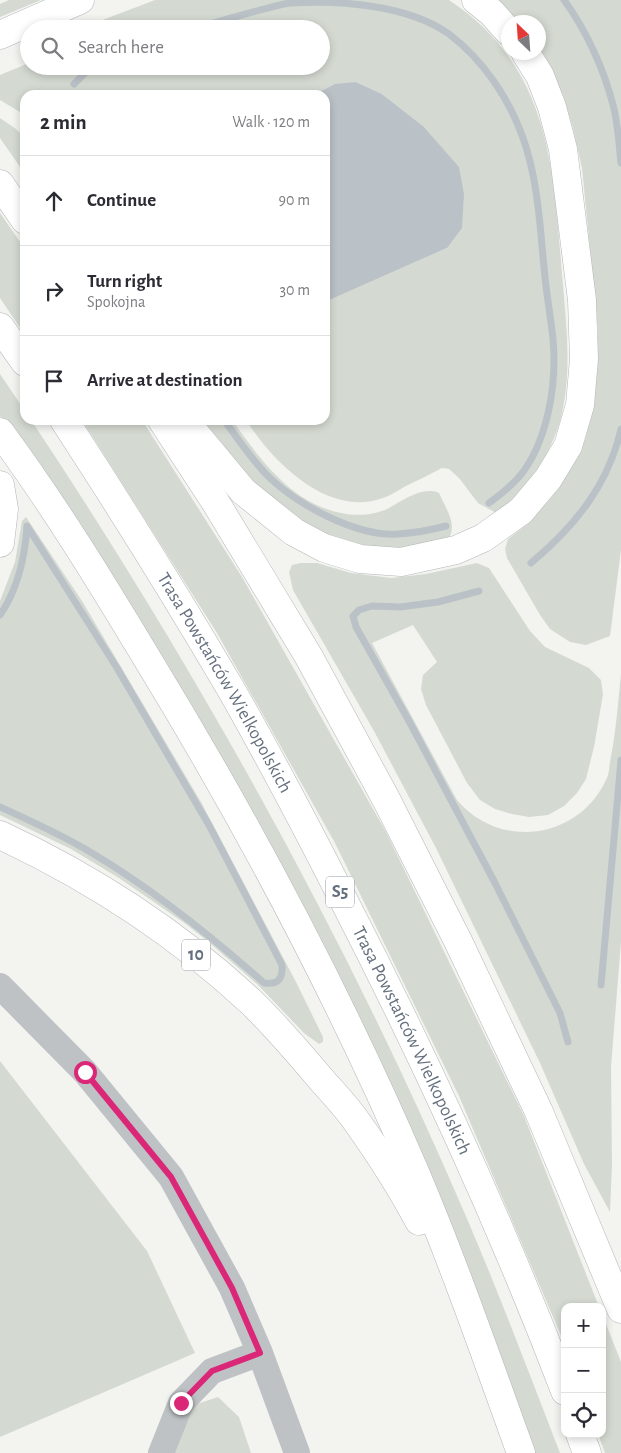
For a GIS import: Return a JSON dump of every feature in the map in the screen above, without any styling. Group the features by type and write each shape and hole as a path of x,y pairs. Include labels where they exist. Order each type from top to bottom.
{"main road":[{"path":"33,20 80,0"},
{"path":"476,0 501,23"},
{"path":"0,34 20,26"},
{"path":"188,425 249,497 294,532 324,548 360,559 401,562 456,550 483,538 521,511 548,479 568,446 580,405 584,359 582,300 563,149 549,99 540,76 530,60"},
{"path":"0,184 20,213"},
{"path":"0,327 20,355"},
{"name":"Trasa Powstańców Wielkopolskich","path":"67,425 145,545 233,693 330,873 384,978 466,1152 561,1381"},
{"path":"165,425 216,503 309,657 386,799 458,941 539,1112 621,1309"},
{"path":"0,432 31,474 116,605 179,710 275,883 336,999 415,1172 446,1247 495,1383"},
{"path":"0,485 4,510 0,543"},
{"name":"10","path":"0,835 43,855 103,888 156,924 209,965 252,1003 289,1041 356,1121 407,1199 435,1251 495,1383 520,1453"},
{"path":"581,1438 587,1453"}],"street":[{"path":"0,986 85,1072 171,1177 232,1288 260,1353 297,1453"},
{"path":"161,1453 181,1403 212,1371 260,1353"}],"shaded area":[{"path":"9,0 41,0 0,17 0,4"},
{"path":"155,0 449,0 482,27 501,48 501,60 510,60 527,87 540,121 549,157 559,234 567,329 567,366 564,403 560,421 549,448 535,472 498,514 478,503 459,478 449,469 442,468 383,498 362,502 342,500 323,493 304,482 271,453 249,425 330,425 330,300 447,248 423,126 382,94 356,82 326,90 20,90 20,112 0,100 0,75 20,67 20,75 330,75 330,20 103,20"},
{"path":"497,0 621,0 621,550 610,636 586,645 570,642 550,629 507,558 505,549 508,539 521,529 550,499 568,473 585,440 594,404 598,330 582,168 563,95 545,60 546,15 512,15"},
{"path":"356,82 382,94 423,126 459,167 464,194 462,228 447,248 330,300 330,90 324,90 335,84"},
{"path":"0,118 20,133 20,167 0,138"},
{"path":"0,213 20,242 20,328 0,298"},
{"path":"0,374 20,404 20,425 34,425 93,515 153,611 266,807 370,1008 419,1111 502,1303 560,1453 535,1453 486,1322 136,627 0,416"},
{"path":"85,425 145,425 242,577 386,832 524,1116 597,1303 561,1303 561,1336 459,1096 335,843 217,633"},
{"path":"202,425 236,425 271,470 289,487 315,504 345,514 360,515 375,513 420,493 433,491 439,493 448,511 452,529 447,541 395,549 360,545 325,534 290,516 255,490"},
{"path":"26,517 82,601 201,802 296,982 323,1037 323,1042 319,1044 304,1033 257,984 186,924 119,878 71,849 0,815 0,601 15,562 22,521"},
{"path":"317,563 351,573 391,578 426,574 477,563 489,568 530,631 545,647 589,668 601,680 603,694 594,747 586,779 577,793 564,806 548,815 529,817 495,809 480,800 467,783 426,705 421,689 423,675 437,662 413,625 372,643 457,800 474,816 494,826 515,831 537,831 558,826 577,815 593,800 608,774 621,674 621,942 611,1067 612,1165 610,1212 584,1164 540,1063 436,848 374,731 293,590 289,572 292,565"},
{"path":"0,1061 147,1251 195,1353 0,1437"},
{"path":"606,1324 621,1362 621,1453 605,1453 599,1438 606,1438"},
{"path":"218,1397 239,1417 251,1453 168,1453 188,1407"}],"waterway":[{"path":"564,0 587,37 605,78 615,112 621,163"},
{"path":"226,20 279,5 310,2 373,6 414,16 449,34 461,44 484,68 502,94 523,138 536,190 554,356 552,393 544,430 537,447 519,477 489,503"},
{"path":"74,84 83,75"},
{"path":"228,425 252,458 271,479 297,499 330,518 382,534 410,533 446,526"},
{"path":"531,563 561,535 587,504 608,469 621,429"},
{"path":"0,615 12,594 20,572 27,526 117,668 210,827 282,965 281,977 277,982 264,983 202,931 115,867 69,840 0,807"},
{"path":"479,591 438,602 400,607 372,606 359,610 353,616 356,627 409,721 494,881 560,1013 568,1042"},
{"path":"601,985 621,760"}],"route":[{"path":"85,1072 171,1177 232,1288 260,1353 212,1371 181,1403"}]}
